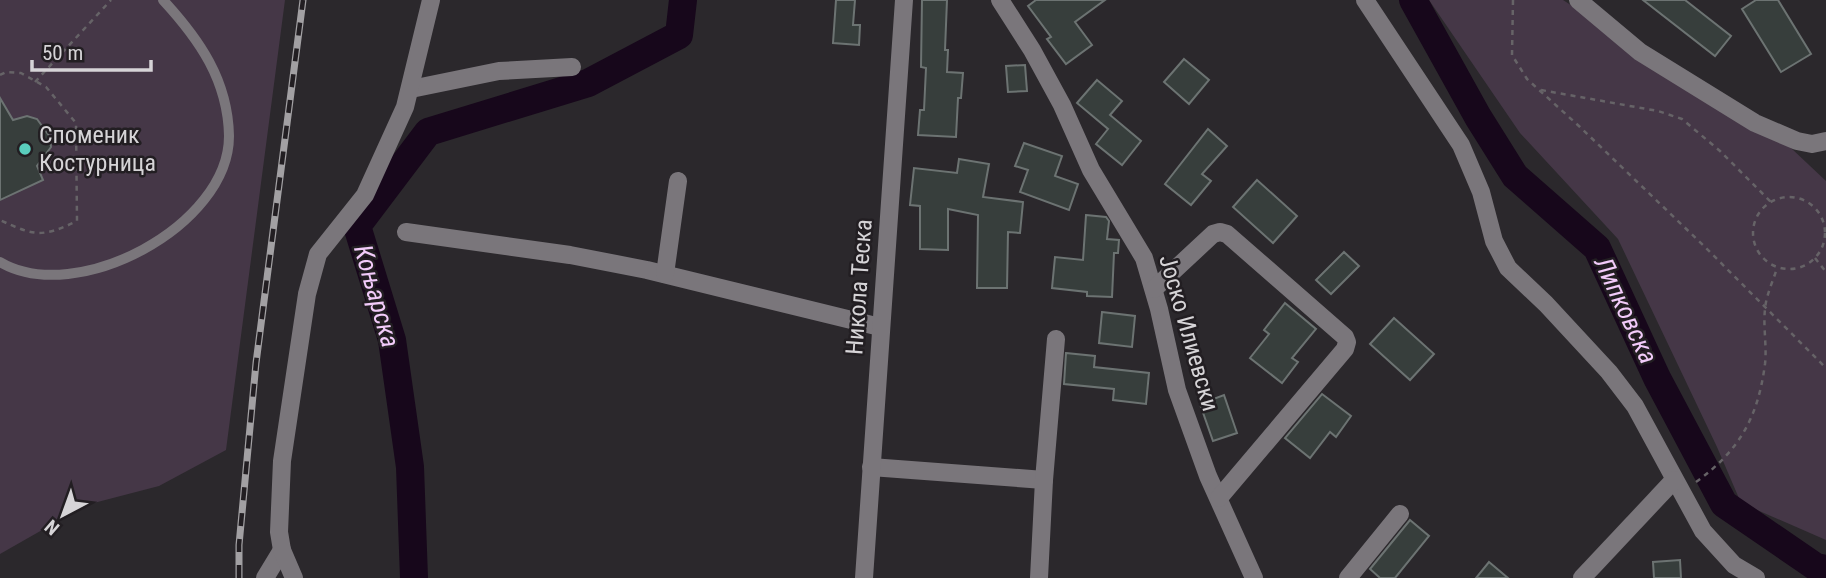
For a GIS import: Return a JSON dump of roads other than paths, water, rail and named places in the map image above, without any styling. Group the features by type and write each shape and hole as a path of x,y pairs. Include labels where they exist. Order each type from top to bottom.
{"street":[{"path":"294,578 282,550 279,532 282,461 298,344 315,261 365,195 405,107 431,0"},
{"name":"Никола Теска","path":"864,578 904,0"},
{"path":"1365,0 1461,145 1481,192 1494,241 1508,268 1546,304 1615,380 1635,406 1703,531 1734,565 1756,578"},
{"path":"1578,0 1640,52 1755,122 1797,141 1812,144 1826,141"},
{"name":"Јоско Илиевски","path":"1004,2 1062,105 1091,170 1144,258 1154,289 1177,390 1208,476 1254,578"},
{"path":"411,89 499,71 572,67"},
{"path":"665,274 678,181"},
{"path":"406,232 570,255 665,274 880,327"},
{"path":"1154,289 1213,234 1220,232 1227,234 1345,337 1345,349 1219,498"},
{"path":"1039,578 1056,339"},
{"path":"871,467 1044,480"},
{"path":"1585,578 1674,480"},
{"path":"1348,578 1400,513"},
{"path":"265,578 282,550"}],"lane":[{"path":"0,262 11,268 37,274 85,272 105,267 178,227 215,184 229,137 221,94 207,54 191,31 163,0"}],"waterway":[{"name":"Коњарска","path":"414,578 410,467 392,340 357,226 428,132 588,83 679,35 683,0"},
{"name":"Липковска","path":"1413,0 1478,117 1515,176 1597,248 1657,378 1724,504 1816,567 1826,569"}],"railway":[{"path":"239,578 239,545 256,363 303,0"}],"place":[{"name":"Споменик Костурница","path":"25,149"}]}
